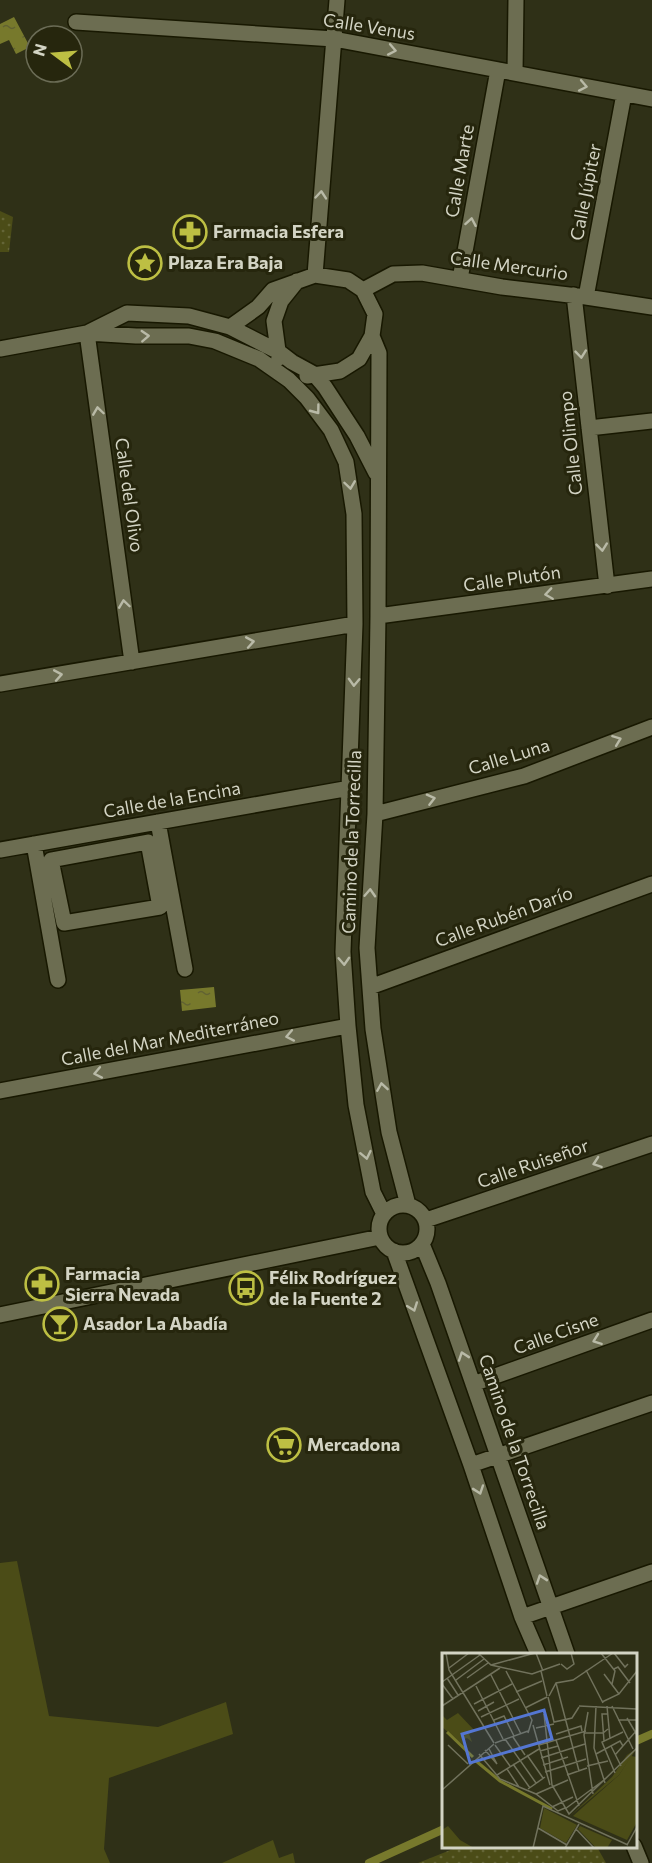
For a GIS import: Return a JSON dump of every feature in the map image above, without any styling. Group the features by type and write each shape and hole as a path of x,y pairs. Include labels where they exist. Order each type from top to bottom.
{"street":[{"path":"315,274 337,0"},
{"path":"515,73 516,0"},
{"name":"Calle Venus","path":"76,22 334,39 652,99"},
{"name":"Calle Marte","path":"460,279 498,70"},
{"name":"Calle Júpiter","path":"580,296 624,94"},
{"name":"Calle Mercurio","path":"363,290 393,274 422,273 652,308"},
{"path":"230,327 258,308 273,290 315,274 348,280 363,290 375,314 372,336 359,359 340,371 284,376 275,338 274,321 281,300 297,281"},
{"name":"Calle Olimpo","path":"580,296 589,428 607,586"},
{"path":"0,349 87,333 128,313 189,316 230,327 279,352 314,374"},
{"name":"Camino de la Torrecilla","path":"87,333 189,336 216,341 260,359 284,376 307,398 331,430 346,462 354,514 355,624 343,952 358,1116 373,1192 384,1214"},
{"name":"Calle del Olivo","path":"87,333 132,662"},
{"name":"Camino de la Torrecilla","path":"372,336 379,353 378,616 375,814 367,948 373,1029 389,1132 408,1205"},
{"name":"Camino de la Torrecilla","path":"314,374 357,436 377,476"},
{"path":"589,428 652,421"},
{"name":"Calle Plutón","path":"378,616 652,579"},
{"path":"0,684 355,624"},
{"name":"Calle Luna","path":"375,814 524,776 652,727"},
{"name":"Calle de la Encina","path":"0,850 350,788"},
{"path":"158,822 184,969"},
{"path":"148,842 160,907 64,922 51,860 148,842"},
{"path":"34,844 58,980"},
{"name":"Calle Rubén Darío","path":"370,987 652,884"},
{"name":"Calle del Mar Mediterráneo","path":"0,1091 348,1026"},
{"name":"Calle Ruiseñor","path":"426,1220 652,1144"},
{"path":"400,1204 408,1205 420,1211 426,1220 427,1234 422,1244 404,1253 394,1251 385,1245 380,1237 379,1226 384,1214 390,1208 400,1204"},
{"path":"0,1315 380,1237"},
{"name":"Camino de la Torrecilla","path":"422,1244 567,1653"},
{"path":"394,1251 522,1617 538,1653"},
{"name":"Calle Cisne","path":"473,1384 652,1320"},
{"path":"471,1466 652,1403"},
{"path":"522,1617 652,1572"},
{"path":"635,1848 641,1863"}],"shaded area":[{"path":"0,211 13,217 9,252 0,252"},
{"path":"17,1561 49,1716 158,1727 226,1702 233,1734 109,1778 104,1849 110,1863 0,1863 0,1563"},
{"path":"273,1840 279,1858 293,1853 295,1863 222,1863"},
{"path":"456,1848 598,1848 606,1863 418,1863"}],"water":[{"path":"14,17 24,36 24,50 16,54 9,40 0,44 0,24"},
{"path":"214,987 216,1007 182,1011 180,990"}],"waterway":[{"path":"637,1741 652,1734"},
{"path":"369,1863 442,1830"}],"place":[{"name":"Farmacia Esfera","path":"190,232"},
{"name":"Plaza Era Baja","path":"145,263"},
{"name":"Farmacia Sierra Nevada","path":"42,1284"},
{"name":"Félix Rodríguez de la Fuente 2","path":"246,1288"},
{"name":"Asador La Abadía","path":"60,1324"},
{"name":"Mercadona","path":"284,1445"}]}
